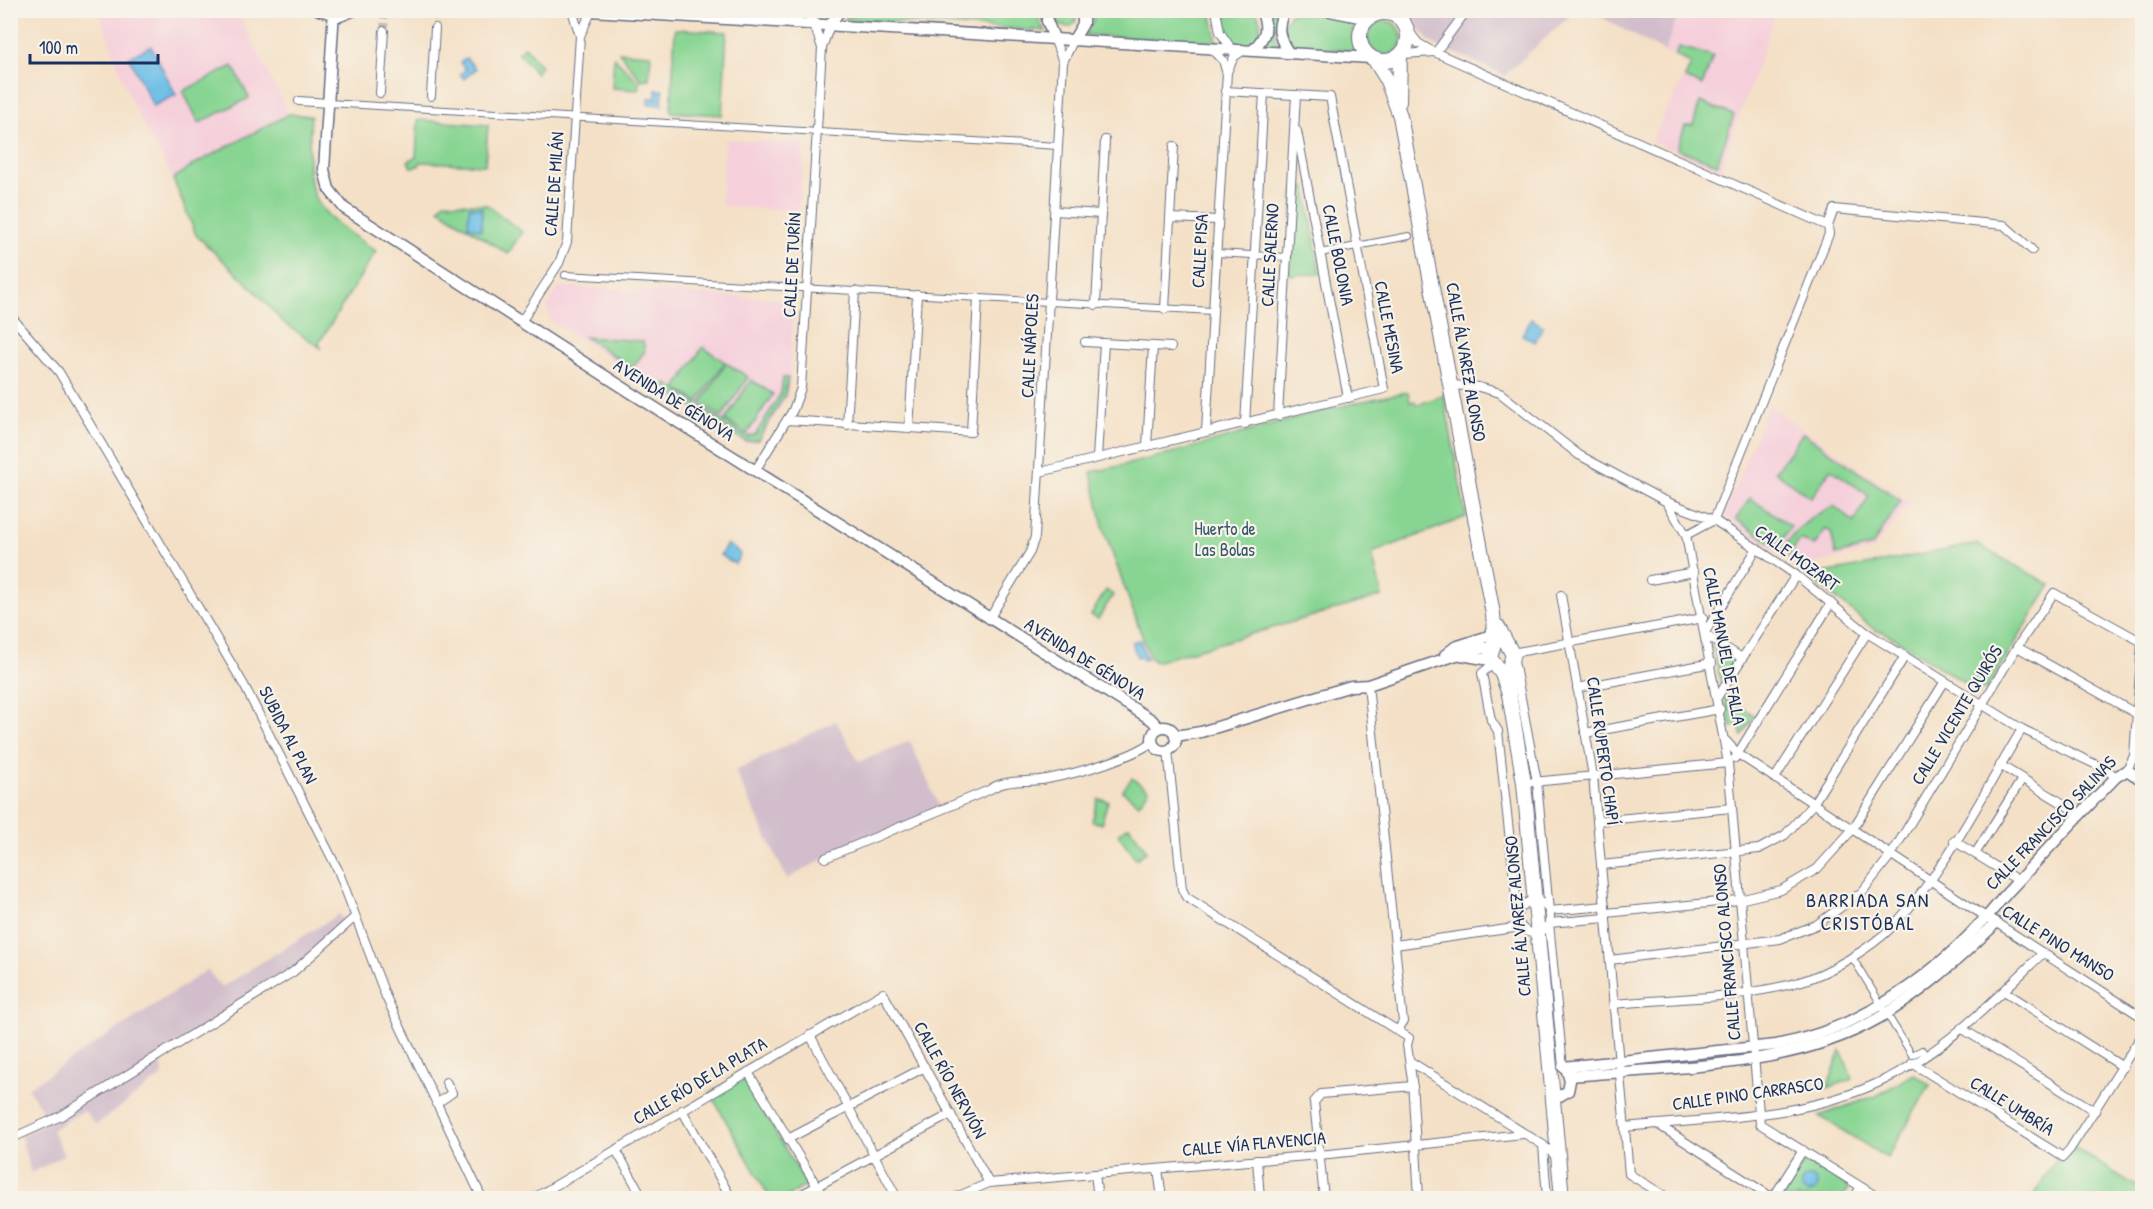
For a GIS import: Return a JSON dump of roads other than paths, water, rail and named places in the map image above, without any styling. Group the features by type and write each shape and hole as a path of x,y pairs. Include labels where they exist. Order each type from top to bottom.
{"main road":[{"path":"1383,13 1400,20 1408,44 1401,55 1390,61 1373,59 1363,49 1360,36 1371,15 1383,13"},
{"name":"CALLE ÁLVAREZ ALONSO","path":"1400,116 1401,55"},
{"name":"CALLE ÁLVAREZ ALONSO","path":"1373,59 1386,78 1400,116 1494,618 1500,634 1512,651 1508,670 1509,694"},
{"name":"CALLE ÁLVAREZ ALONSO","path":"1494,618 1491,662 1502,674 1509,694 1531,782 1529,903 1538,933 1561,1069 1553,1100 1562,1198"},
{"path":"1502,644 1512,651 1504,667 1491,662 1502,644"}],"street":[{"path":"319,10 344,16 355,10"},
{"path":"574,10 1288,51 1373,59"},
{"name":"CALLE DE MILÁN","path":"521,322 565,250 580,36 574,10"},
{"path":"808,10 814,24"},
{"path":"830,25 840,10"},
{"path":"1048,10 1047,21 1054,38"},
{"path":"1074,39 1083,24 1083,10"},
{"path":"1216,10 1220,32 1231,48"},
{"path":"1227,72 1234,57 1250,49 1266,36 1267,24 1261,10"},
{"path":"1285,10 1278,23 1279,37 1288,51"},
{"path":"1325,10 1371,15"},
{"path":"1401,55 1436,52 1467,10"},
{"name":"CALLE DE MILÁN","path":"580,36 592,11"},
{"name":"AVENIDA DE GÉNOVA","path":"334,13 325,175 329,189 337,201 360,221 1152,720 1159,728"},
{"path":"1400,20 1418,43 1436,52 1828,226"},
{"name":"CALLE DE TURÍN","path":"814,24 822,48"},
{"name":"CALLE DE TURÍN","path":"755,471 796,404 801,388 822,48 830,25"},
{"path":"431,96 435,28"},
{"path":"381,93 384,31"},
{"name":"CALLE NÁPOLES","path":"1054,38 1063,62"},
{"name":"CALLE NÁPOLES","path":"989,619 1033,547 1040,472 1063,62 1074,39"},
{"path":"1209,47 1223,60 1227,72"},
{"name":"CALLE PISA","path":"1206,432 1227,72"},
{"name":"CALLE MESINA","path":"1040,472 1384,390 1330,97 1226,91"},
{"path":"1245,424 1264,93"},
{"name":"CALLE SALERNO","path":"1278,416 1296,95"},
{"path":"299,101 1058,146"},
{"name":"CALLE BOLONIA","path":"1295,117 1348,398"},
{"path":"1096,305 1105,140"},
{"path":"1165,309 1174,146"},
{"path":"1686,535 1714,520 1829,234 1828,226 1834,209 2004,225 2032,250"},
{"path":"1054,211 1101,214"},
{"path":"1170,218 1218,220"},
{"path":"1320,253 1409,236"},
{"path":"1216,253 1287,257"},
{"path":"565,275 1212,311"},
{"path":"847,425 855,291"},
{"path":"909,429 917,295"},
{"path":"787,420 971,432 978,298"},
{"name":"SUBIDA AL PLAN","path":"10,315 59,372 244,685 338,870 387,997 482,1198"},
{"path":"1085,342 1171,347"},
{"path":"1097,458 1104,343"},
{"path":"1147,446 1153,346"},
{"name":"CALLE MOZART","path":"1452,385 1479,387 1500,393 1579,455 1665,501 1714,520 1796,575 1867,633 2022,729 2107,770 2116,777"},
{"name":"CALLE MANUEL DE FALLA","path":"1665,501 1686,535 1695,572 1718,696 1732,808"},
{"path":"1742,658 1706,633 1757,548"},
{"path":"1650,580 1695,572"},
{"path":"1718,696 1796,575"},
{"name":"CALLE VICENTE QUIRÓS","path":"1610,960 1780,939 1816,925 1862,892 1891,855 2017,647 2054,593 2142,642"},
{"name":"CALLE RUPERTO CHAPÍ","path":"1561,596 1593,776 1629,1174 1668,1198"},
{"path":"1531,782 1728,763 1738,754 1831,603"},
{"path":"1437,660 1455,647 1489,636 1494,618"},
{"path":"1512,651 1703,618"},
{"path":"1775,778 1867,633"},
{"name":"CALLE FRANCISCO SALINAS","path":"1561,1069 1752,1054 1817,1035 1884,1009 1990,920 2019,881 2080,814 2116,777 2127,770 2134,756 2142,642"},
{"path":"2017,647 2137,714"},
{"path":"1175,736 1201,732 1351,686 1368,684 1474,649 1491,662"},
{"name":"CALLE ÁLVAREZ ALONSO","path":"1512,651 1549,910 1561,1069"},
{"path":"1601,866 1759,849 1785,835 1813,804 1905,656"},
{"name":"CALLE ÁLVAREZ ALONSO","path":"1491,662 1491,720 1498,731 1516,896 1529,903"},
{"path":"1577,688 1712,663"},
{"path":"1606,912 1549,910 1543,904 1529,903 1518,916 1521,927 1530,933 1538,933 1549,923 1606,912 1739,900 1781,890 1817,869 1852,830 1945,681"},
{"path":"1368,684 1403,1022 1398,1030"},
{"path":"1585,733 1720,709"},
{"path":"1159,728 1169,728 1175,736 1174,744 1168,750 1158,750 1152,742 1154,732 1159,728"},
{"path":"1614,1004 1747,992 1800,982 1852,957 1891,928 1930,880 2022,729"},
{"name":"CALLE PINO MANSO","path":"1725,741 1738,754 1852,830 2142,1017"},
{"path":"825,858 989,790 999,783 1049,779 1133,753 1152,742"},
{"path":"1168,750 1181,884 1186,897 1409,1038 1407,1045 1413,1086 1419,1198"},
{"path":"2000,765 2080,814"},
{"path":"2127,770 2142,780"},
{"path":"1975,854 2022,779"},
{"path":"1597,820 1732,808"},
{"name":"CALLE FRANCISCO ALONSO","path":"1732,808 1759,1113"},
{"path":"1954,841 2019,881"},
{"path":"10,1139 61,1116 293,972 356,917"},
{"path":"1395,945 1521,927"},
{"name":"CALLE PINO CARRASCO","path":"1625,1127 1759,1113 1829,1101 1884,1080 1925,1055 1961,1028 2004,991 2043,952"},
{"path":"1852,957 1912,1055 1922,1050 1925,1055"},
{"path":"2004,991 2123,1067"},
{"name":"CALLE RÍO DE LA PLATA","path":"534,1198 883,993"},
{"name":"CALLE RÍO NERVIÓN","path":"883,993 989,1183"},
{"path":"1961,1028 2095,1111"},
{"path":"810,1035 872,1155 897,1198"},
{"name":"CALLE UMBRÍA","path":"1912,1063 2063,1156 2095,1111 2142,1035"},
{"path":"1411,1062 1543,1145 1558,1158"},
{"path":"788,1139 925,1067"},
{"path":"1553,1100 1568,1091 1561,1069"},
{"path":"748,1072 824,1198"},
{"path":"436,1104 452,1093 446,1083"},
{"path":"1324,1198 1314,1102 1321,1094 1413,1086"},
{"path":"682,1110 731,1198"},
{"path":"1759,1113 1760,1124 1879,1198"},
{"path":"795,1198 951,1114"},
{"path":"1657,1124 1773,1198 1803,1150"},
{"name":"CALLE VÍA FLAVENCIA","path":"957,1198 989,1183 1319,1155 1523,1134"},
{"path":"1543,1145 1547,1198"},
{"path":"616,1150 643,1198"},
{"path":"1257,1160 1260,1198"},
{"path":"1158,1169 1162,1198"},
{"path":"1095,1174 1098,1198"},
{"path":"1854,1198 1861,1187"}],"water":[{"path":"151,46 176,95 153,106 129,57"},
{"path":"466,58 476,69 464,79 460,74 466,69 460,63"},
{"path":"656,90 663,90 662,105 648,104 648,98 656,98"},
{"path":"469,207 482,208 481,230 468,226"},
{"path":"1531,319 1543,326 1535,342 1522,335"},
{"path":"727,544 739,552 740,555 735,564 720,555"},
{"path":"1140,640 1147,659 1137,657 1132,642"},
{"path":"1809,1177 1817,1185 1809,1193 1801,1185"}],"tunnel":[{"path":"384,31 385,12"}],"district":[{"name":"BARRIADA SAN CRISTÓBAL","path":"1868,912"}],"park label":[{"name":"Huerto de Las Bolas","path":"1225,539"}]}
